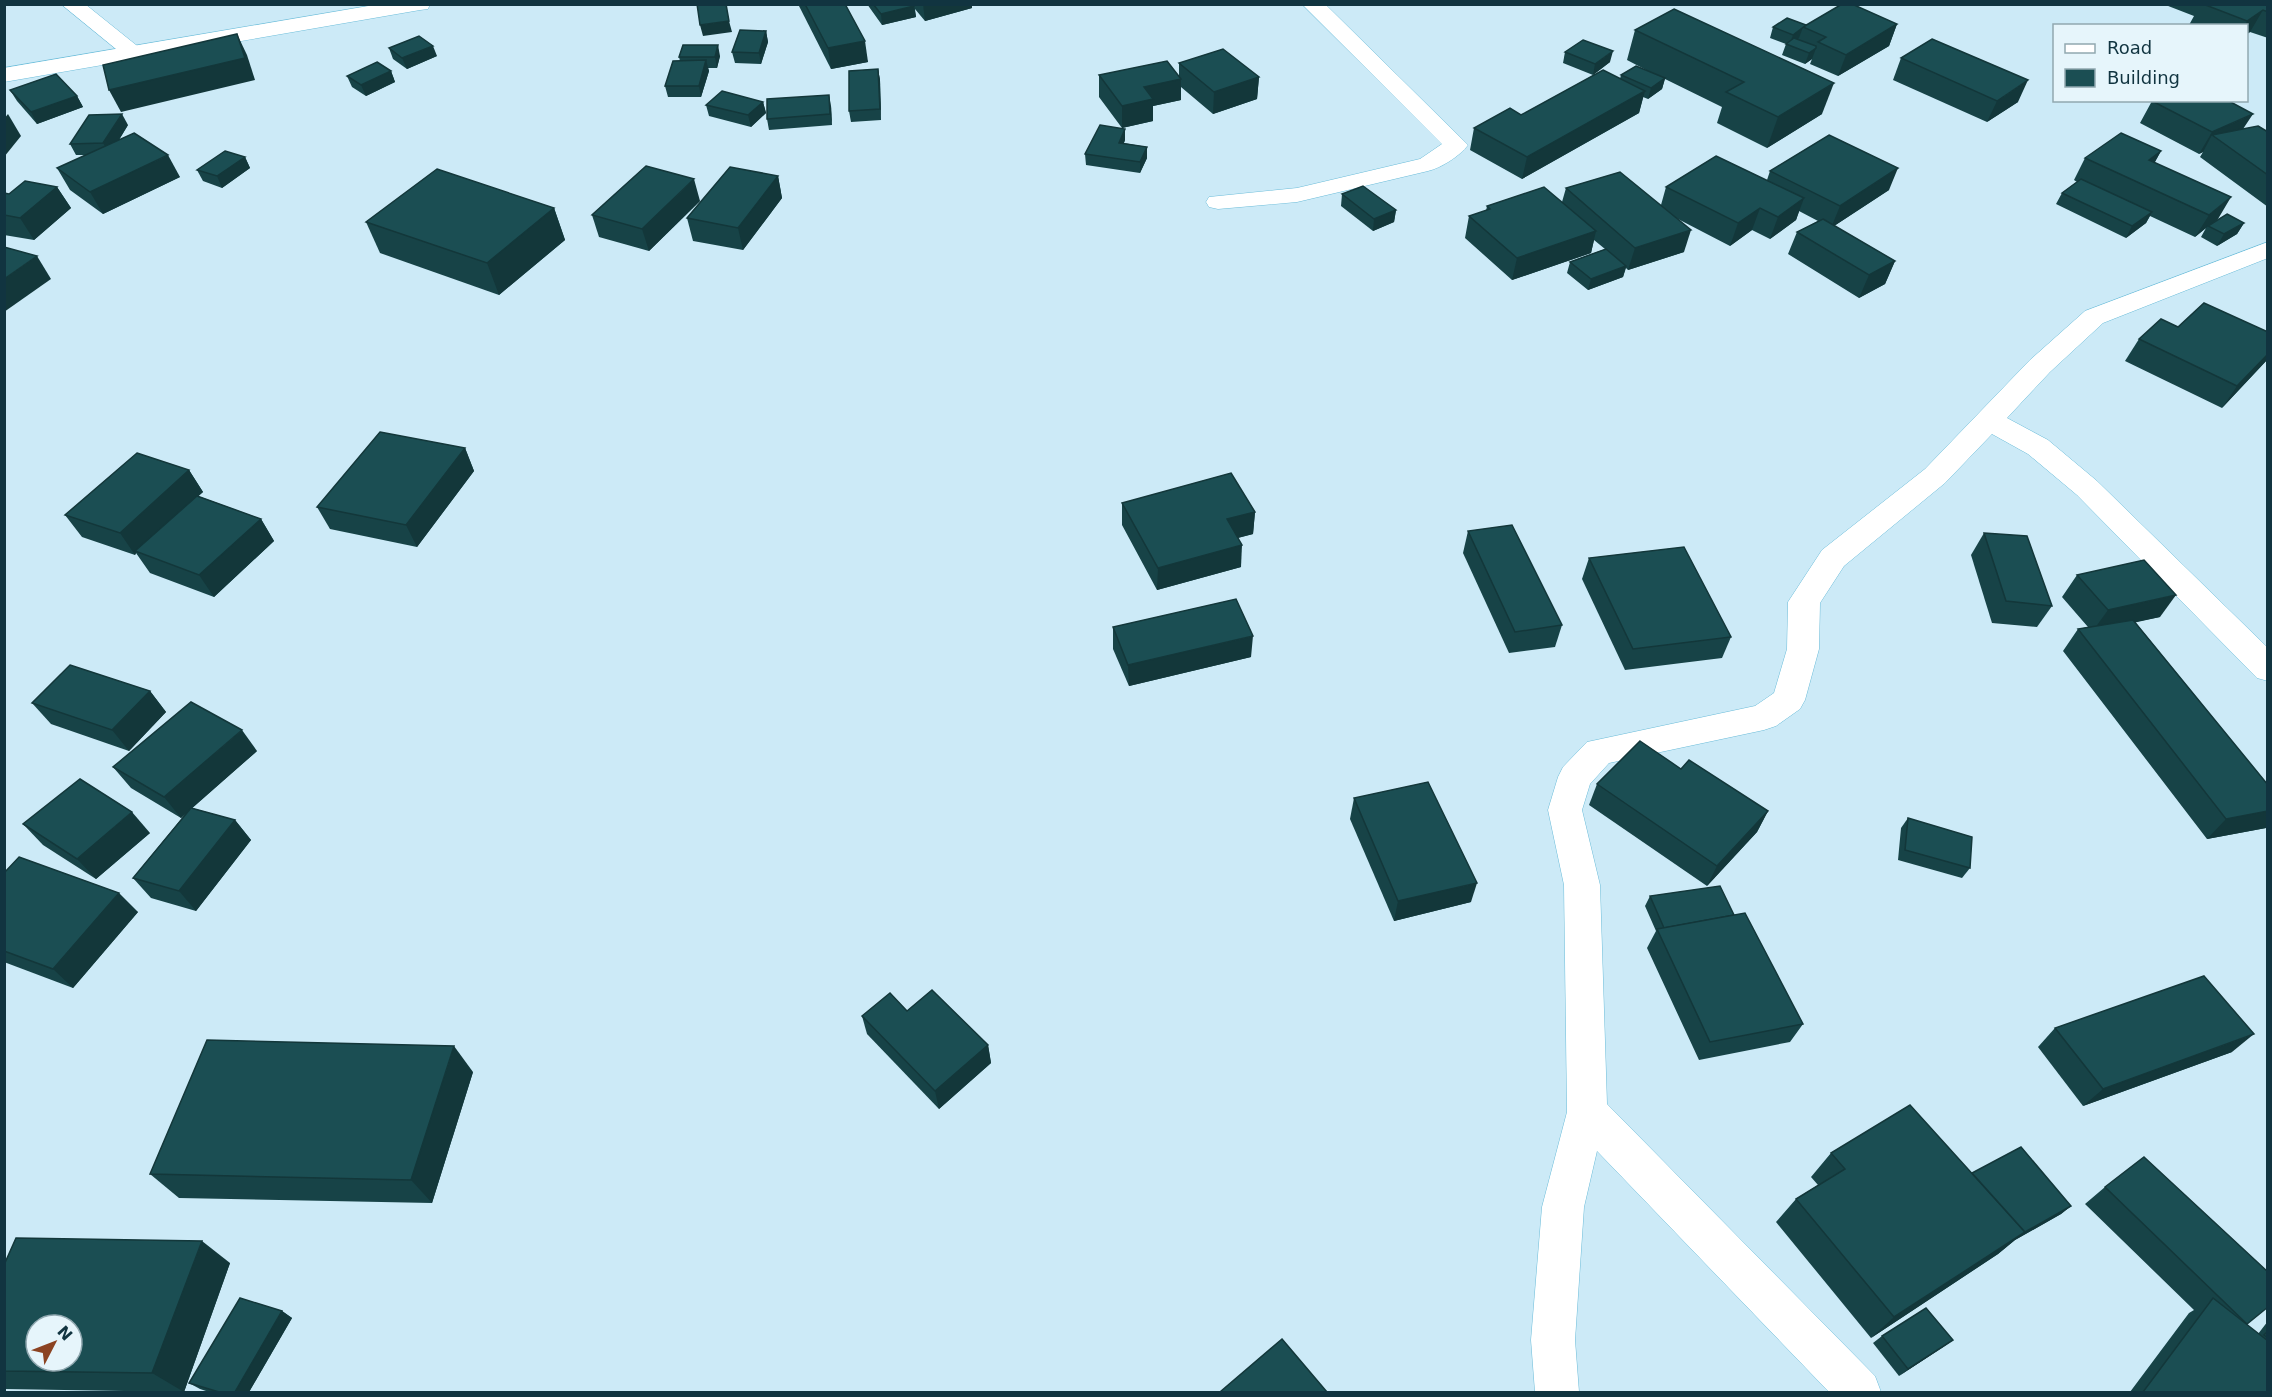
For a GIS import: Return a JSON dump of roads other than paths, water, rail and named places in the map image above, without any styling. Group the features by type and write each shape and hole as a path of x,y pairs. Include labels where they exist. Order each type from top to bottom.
{"street":[{"path":"71,4 135,53"},
{"path":"4,75 420,4"},
{"path":"1218,202 1297,195 1428,164 1456,145 1312,4"},
{"path":"1557,1392 1553,1340 1563,1207 1587,1112 1582,885 1565,810 1575,777 1599,752 1764,717 1788,700 1803,649 1804,602 1833,558 1935,476 2040,366 2094,317 2268,249"},
{"path":"1988,420 2038,447 2087,488 2268,669"},
{"path":"1587,1112 1859,1392"}]}
